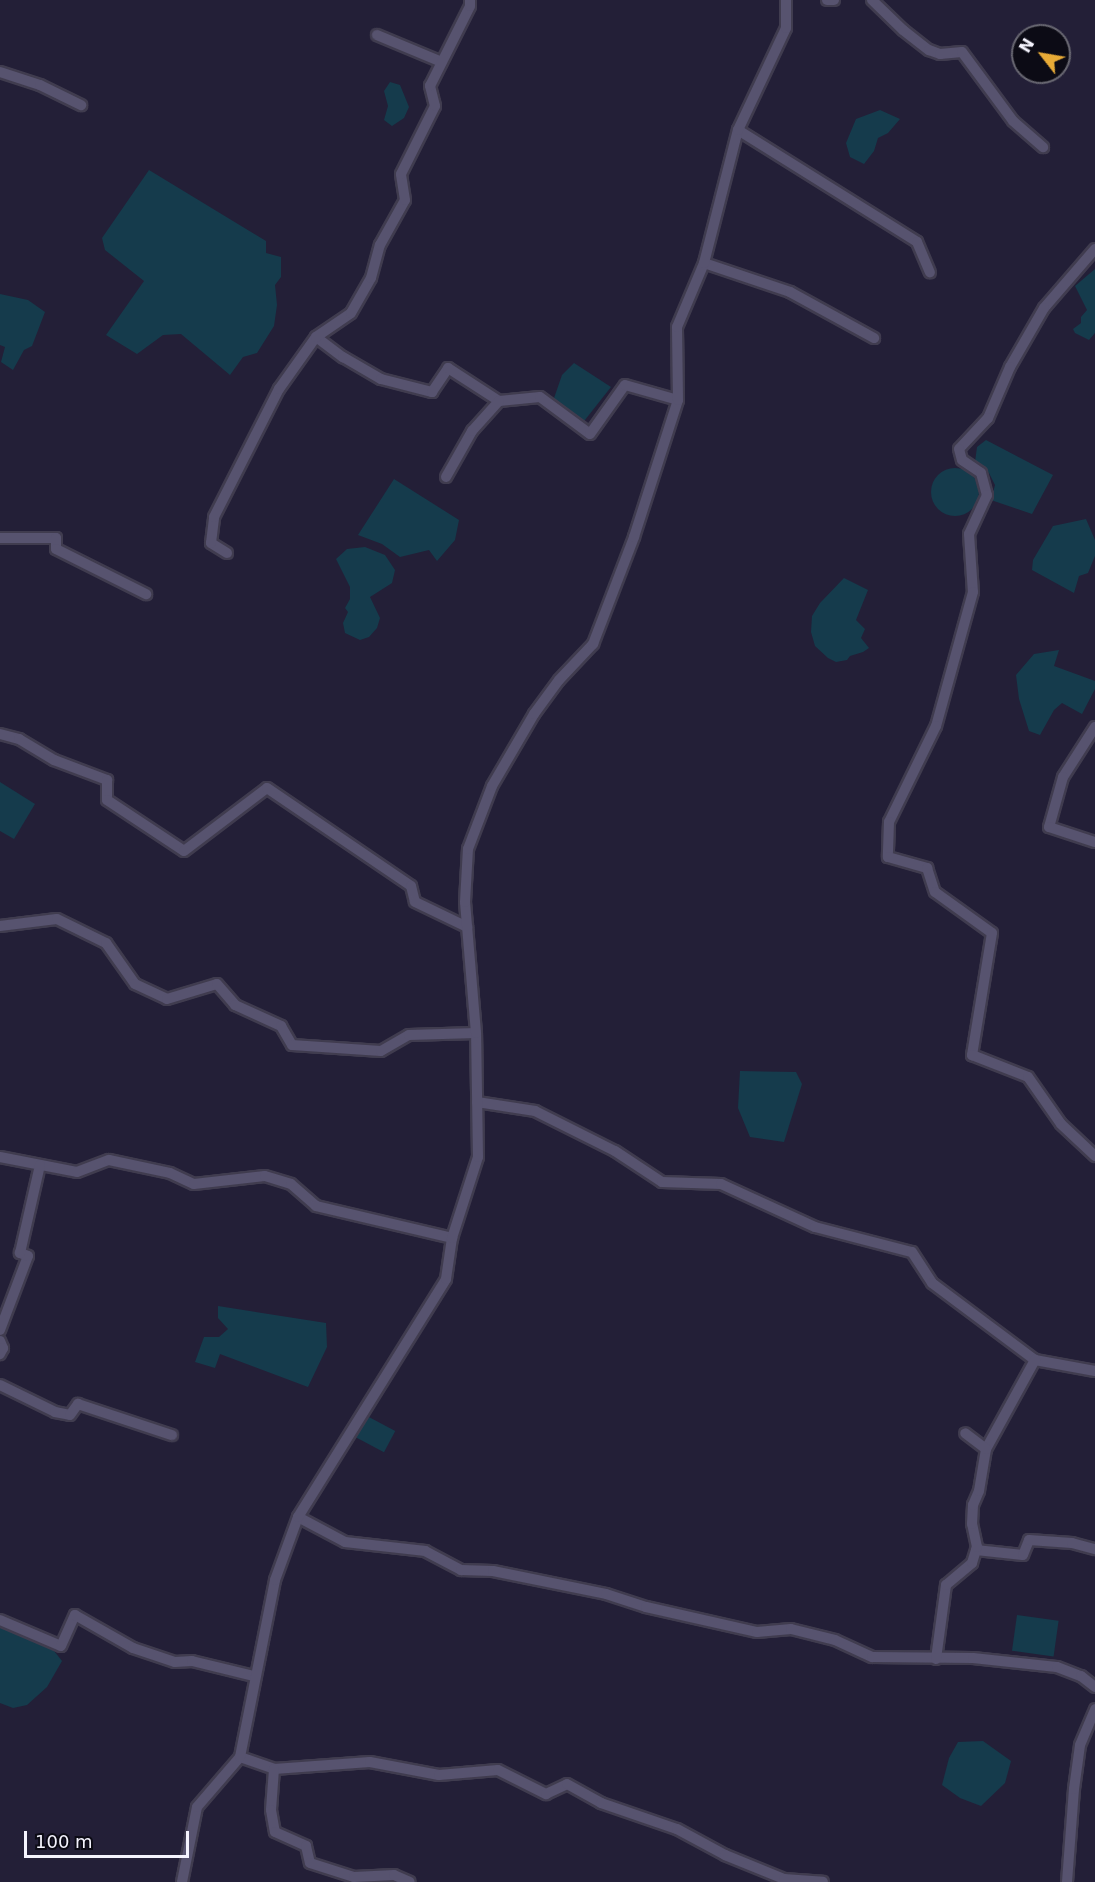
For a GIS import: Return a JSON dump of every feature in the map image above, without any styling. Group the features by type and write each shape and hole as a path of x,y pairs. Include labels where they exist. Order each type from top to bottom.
{"street":[{"path":"227,553 211,543 214,518 279,390 316,337 351,313 371,278 380,245 405,200 401,174 435,106 430,86 470,6 470,0"},
{"path":"182,1882 197,1807 240,1757 274,1580 298,1516 446,1280 452,1238 478,1157 476,1033 465,902 468,849 488,796 534,714 559,680 593,644 634,537 678,400 677,327 704,263 738,130 786,28 786,0"},
{"path":"827,0 834,0"},
{"path":"873,0 903,30 929,50 940,54 962,52 1013,121 1043,147"},
{"path":"377,35 442,62"},
{"path":"0,72 40,85 81,105"},
{"path":"738,130 917,242 930,272"},
{"path":"1095,249 1044,308 1010,367 988,418 959,449 962,459 981,472 987,495 969,534 973,592 936,726 889,822 888,857 927,868 935,892 992,933 972,1055 1028,1077 1061,1124 1095,1156"},
{"path":"704,263 790,292 874,338"},
{"path":"316,337 343,357 381,379 432,392 448,368 499,401 540,397 590,434 625,386 678,400"},
{"path":"446,477 472,431 499,401"},
{"path":"0,538 56,538 56,549 146,594"},
{"path":"1095,728 1091,742 1064,777 1049,827 1095,842"},
{"path":"0,734 19,739 54,760 107,780 107,800 184,851 267,788 411,886 415,902 467,927"},
{"path":"0,926 57,919 106,943 135,984 167,999 217,984 235,1005 281,1026 292,1046 381,1051 409,1035 476,1033"},
{"path":"477,1102 535,1111 615,1151 662,1182 721,1184 815,1227 912,1252 932,1283 1035,1360 1095,1371"},
{"path":"0,1157 77,1172 109,1160 170,1173 194,1184 266,1176 291,1184 316,1206 452,1238"},
{"path":"0,1330 28,1256 20,1253 40,1165"},
{"path":"0,1341 3,1348 0,1354"},
{"path":"936,1659 945,1585 972,1563 976,1550 972,1524 973,1505 979,1491 986,1449 1035,1360"},
{"path":"0,1385 55,1412 70,1415 78,1404 172,1435"},
{"path":"964,1433 986,1449"},
{"path":"298,1516 345,1542 425,1551 461,1570 493,1570 606,1594 646,1607 757,1632 791,1629 834,1640 872,1657 973,1658 1057,1667 1081,1676 1095,1688"},
{"path":"976,1550 1023,1555 1029,1540 1072,1543 1095,1549"},
{"path":"0,1620 61,1646 75,1615 133,1648 175,1662 192,1661 254,1676"},
{"path":"1067,1882 1074,1789 1080,1745 1095,1709"},
{"path":"240,1757 274,1769 370,1762 438,1775 498,1770 546,1794 567,1784 602,1803 677,1828 725,1856 784,1879 823,1882"},
{"path":"274,1769 271,1810 275,1832 306,1846 310,1863 354,1877 394,1875 410,1882"}],"water":[{"path":"390,82 400,85 409,107 404,118 392,126 384,120 388,106 384,91"},
{"path":"880,110 900,119 888,133 878,138 874,151 864,164 850,157 846,143 856,119"},
{"path":"149,170 266,241 266,253 281,257 281,277 275,285 277,305 274,326 257,353 243,357 230,375 181,334 163,335 137,354 106,335 144,281 105,250 102,238"},
{"path":"1095,269 1095,333 1089,340 1075,333 1073,329 1081,323 1081,317 1087,310 1075,286"},
{"path":"0,294 28,300 45,312 32,346 24,350 13,370 1,362 5,347 0,345"},
{"path":"574,363 611,387 581,425 553,401 562,375"},
{"path":"986,440 1053,475 1032,514 991,500 995,485 989,473 975,462 977,447"},
{"path":"950,468 960,468 972,475 979,487 979,497 972,509 960,516 950,516 935,505 931,497 931,487 942,472"},
{"path":"394,479 459,520 455,540 437,561 429,550 400,557 382,544 358,535"},
{"path":"1086,519 1095,540 1095,556 1088,573 1079,576 1074,593 1032,570 1033,560 1053,526"},
{"path":"365,547 385,555 395,570 392,583 370,597 380,618 377,628 369,637 360,640 345,633 343,623 348,612 345,608 350,599 350,587 336,559 347,549"},
{"path":"844,578 868,590 856,620 865,629 861,638 869,648 850,656 847,660 836,662 815,646 811,632 812,616 820,603"},
{"path":"1059,650 1054,666 1095,681 1095,689 1082,714 1062,703 1054,710 1040,735 1029,731 1019,699 1016,675 1034,654"},
{"path":"0,782 35,804 14,839 0,831"},
{"path":"740,1071 796,1072 802,1084 784,1142 750,1137 738,1108"},
{"path":"218,1306 326,1323 327,1347 308,1387 220,1354 215,1368 195,1362 204,1337 219,1337 228,1329 218,1318"},
{"path":"367,1416 395,1431 384,1452 356,1437"},
{"path":"1017,1615 1059,1621 1054,1656 1012,1651"},
{"path":"0,1627 13,1629 51,1647 62,1661 47,1687 27,1705 13,1708 0,1703"},
{"path":"983,1741 1011,1761 1005,1783 981,1806 960,1798 942,1785 949,1758 958,1742"}]}
